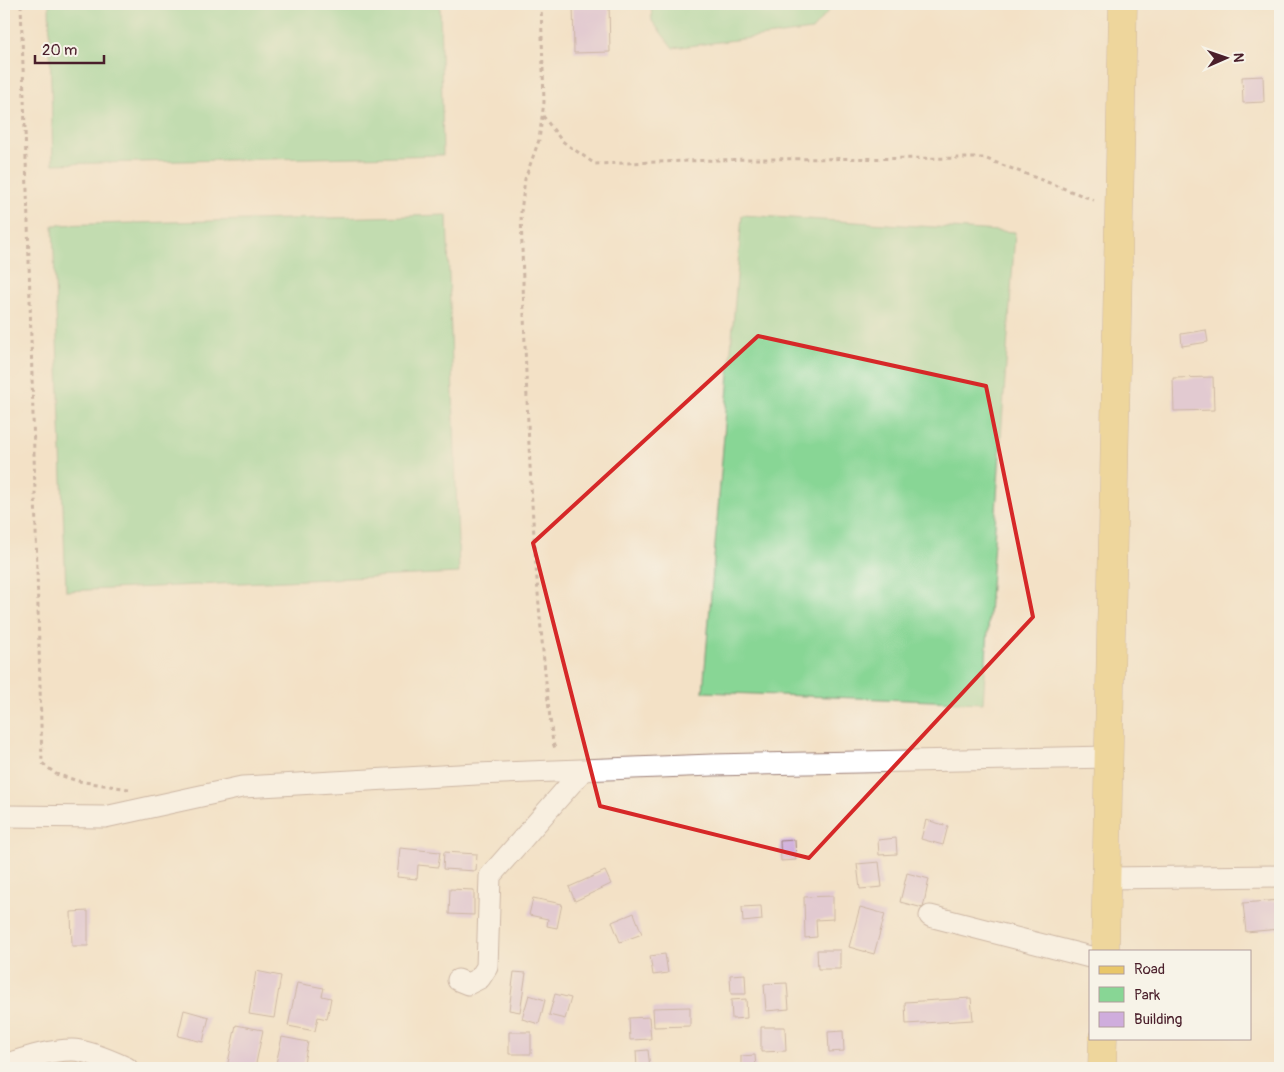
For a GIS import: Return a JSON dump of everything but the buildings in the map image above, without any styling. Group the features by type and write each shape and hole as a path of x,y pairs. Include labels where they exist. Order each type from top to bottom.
{"main road":[{"path":"1105,950 1123,4"},
{"path":"1102,1068 1103,1040"}],"street":[{"path":"4,816 105,818 242,787 706,765 1109,757"},
{"path":"458,980 468,984 480,978 487,967 490,876 573,770"},
{"path":"1106,878 1280,876"},
{"path":"930,916 1089,957"},
{"path":"4,1065 39,1054 74,1050 107,1059 127,1068"}],"path":[{"path":"21,4 42,763 56,774 78,781 136,790"},
{"path":"541,4 544,102 539,140 525,179 521,212 527,435 545,680 553,743 573,770"},
{"path":"542,115 562,142 595,164 750,159 984,158 1120,210"}],"highlighted area":[{"path":"758,336 986,386 1033,617 809,858 600,806 533,543"}],"green space":[{"path":"49,4 440,4 443,155 53,164"},
{"path":"651,4 833,4 833,6 812,30 673,48 652,21"},
{"path":"447,215 459,573 66,591 53,225"},
{"path":"742,215 1015,232 983,703 703,692"}]}
